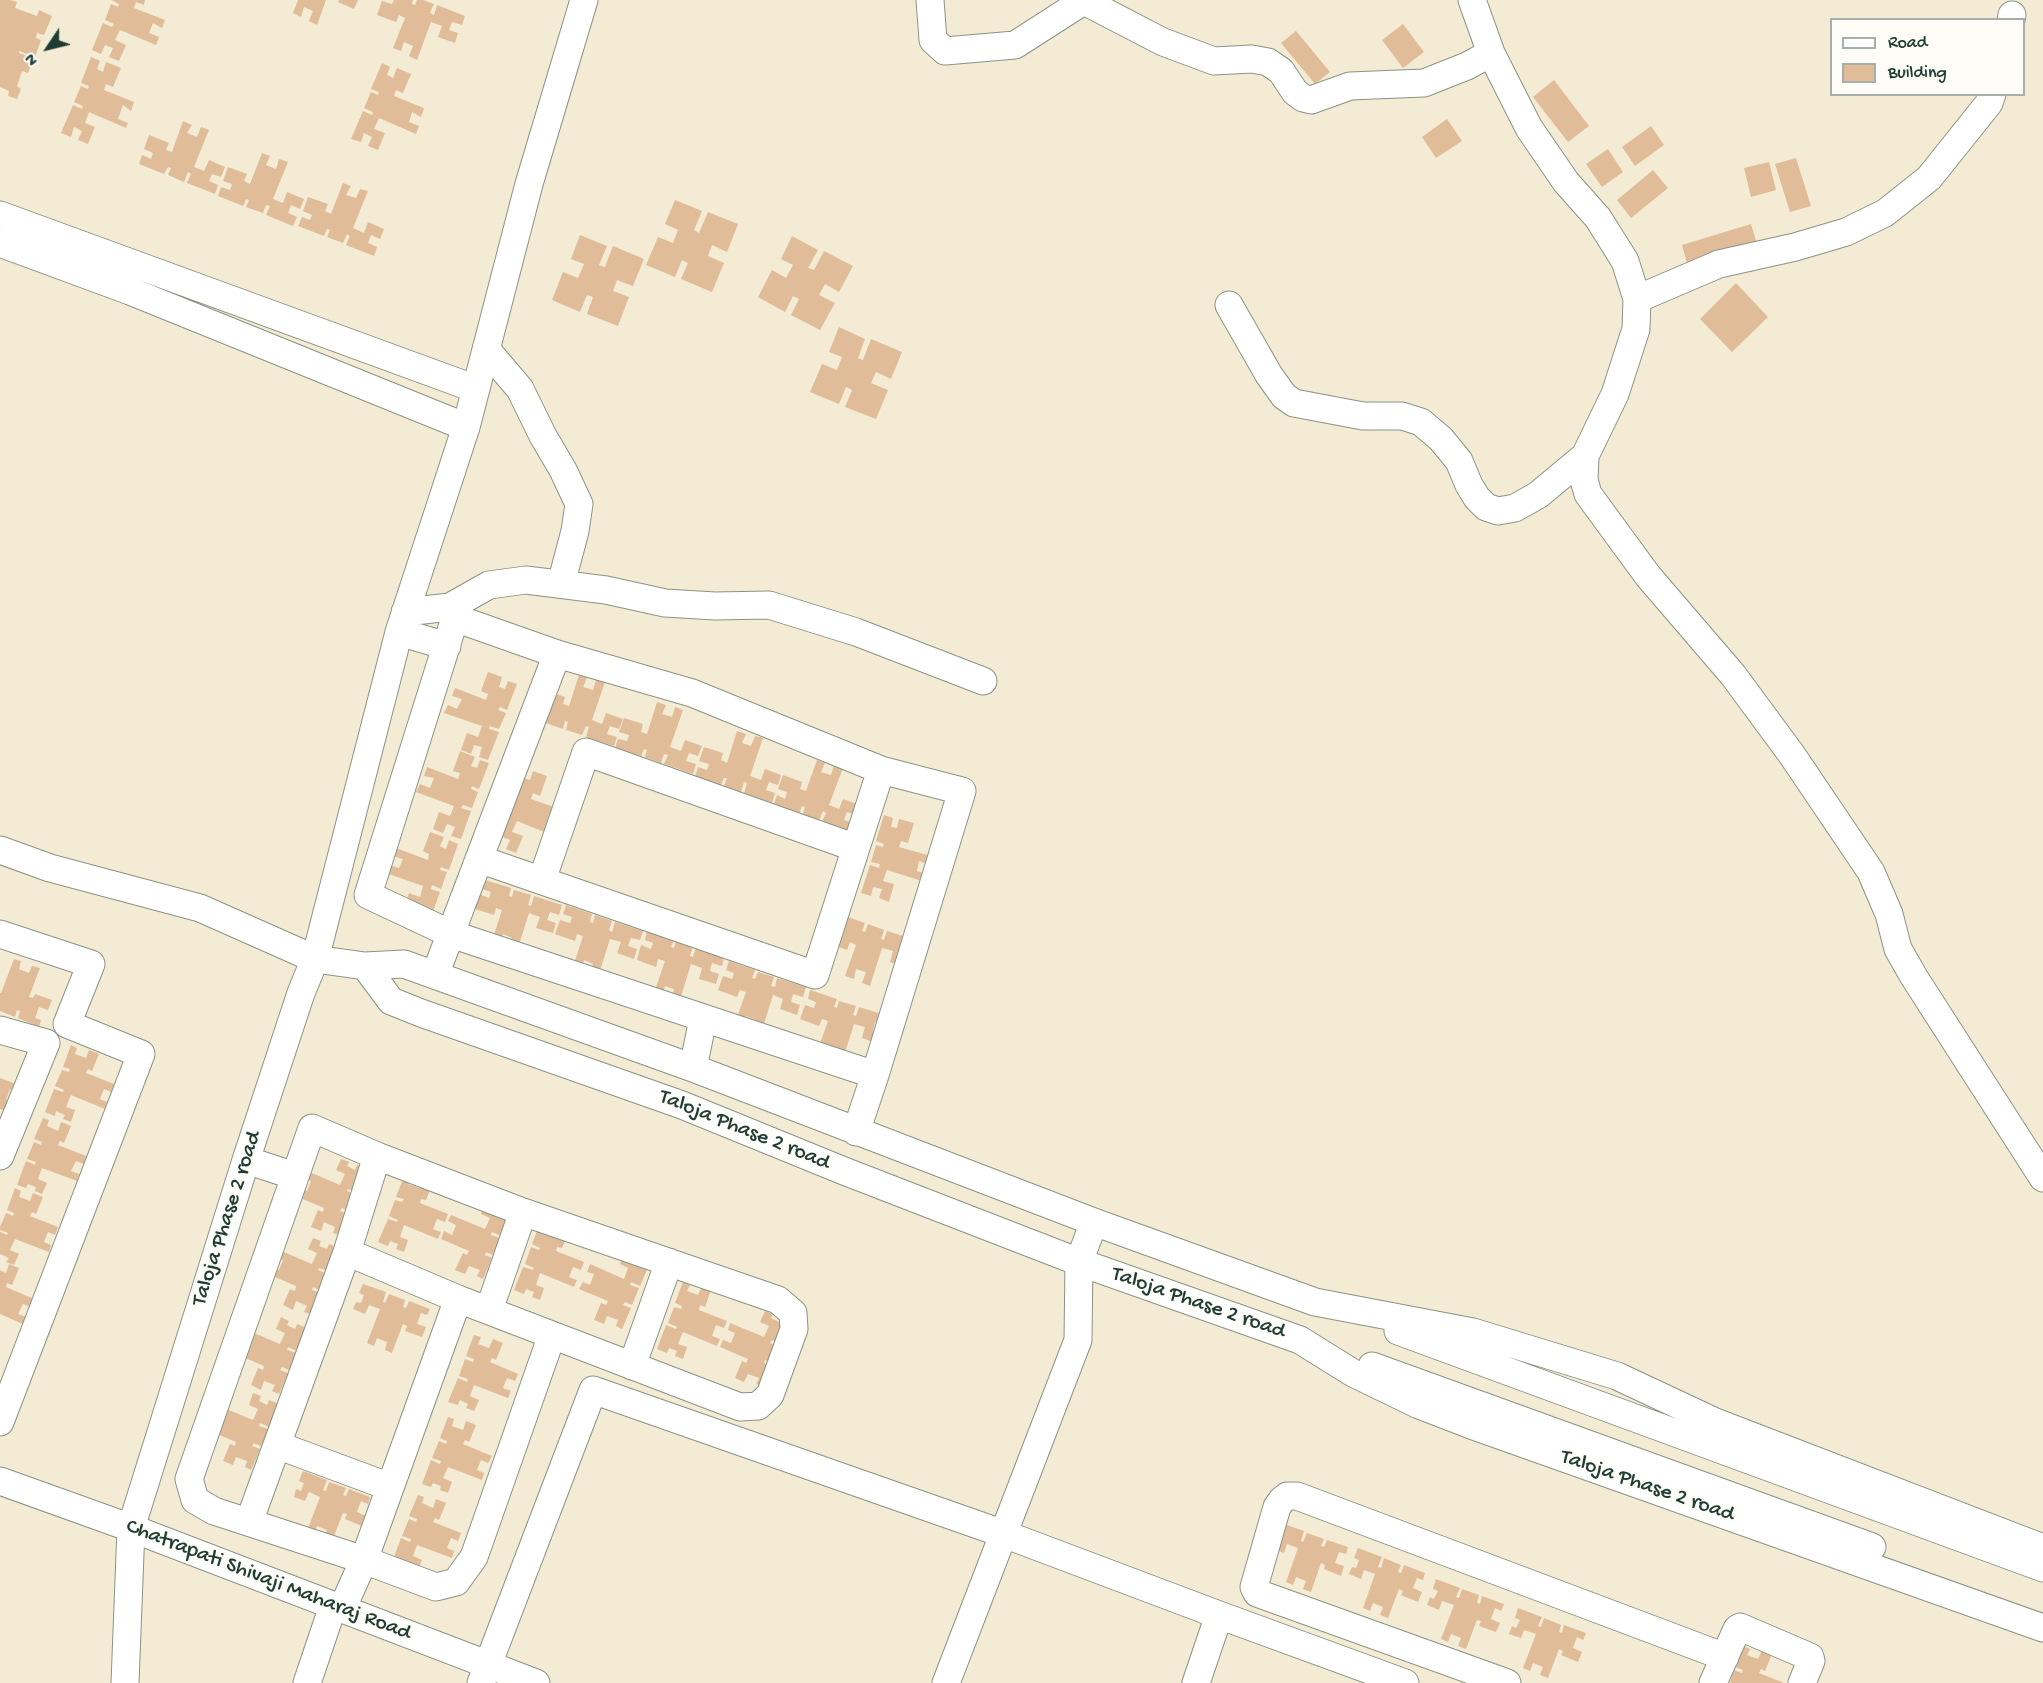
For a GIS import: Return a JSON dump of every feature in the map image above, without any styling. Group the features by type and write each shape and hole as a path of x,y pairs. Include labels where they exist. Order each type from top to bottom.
{"street":[{"path":"0,850 50,868 200,908 315,959 402,622 466,427 529,184 584,0"},
{"path":"930,0 933,40 945,51 1015,45 1082,1 1163,42 1214,61 1252,59 1268,62 1281,71 1295,92 1311,100 1350,86 1424,83 1467,66 1491,53"},
{"path":"1472,0 1491,53 1529,128 1566,182 1598,218 1625,261 1637,299 1636,329 1615,394 1585,456 1584,480 1588,494 1648,576 1733,675 1792,755 1871,872 1889,914 1898,949 2043,1178"},
{"path":"1637,299 1719,264 1795,247 1846,232 1885,213 1929,178 1989,102 1991,96"},
{"path":"0,215 476,389"},
{"path":"0,243 130,291 466,427"},
{"path":"1229,305 1269,375 1284,396 1294,403 1363,416 1402,417 1421,422 1441,439 1459,461 1469,485 1486,507 1498,511 1515,508 1538,495 1585,456"},
{"path":"486,349 520,389 579,504 575,531 561,585"},
{"path":"402,622 450,607 489,585 526,580 606,590 665,603 715,606 769,605 856,632 983,681"},
{"path":"856,1132 875,1075 962,791 881,770 692,693 557,654 455,618 368,895 451,934 875,1075"},
{"path":"402,622 447,646"},
{"path":"435,975 557,654"},
{"path":"542,880 586,752 856,848"},
{"path":"479,859 815,975 881,770"},
{"path":"0,934 91,964 67,1024 141,1054 0,1422"},
{"name":"Taloja Phase 2 road","path":"125,1683 131,1528 246,1160 301,993 315,959 365,966 404,964 693,1068 1094,1222 1315,1302 1473,1332 1617,1376 1713,1421 2043,1548"},
{"name":"Taloja Phase 2 road","path":"365,966 391,1001 421,1014 682,1105 1079,1262 1300,1340 1353,1373 1419,1405 2043,1628"},
{"path":"693,1068 703,1019"},
{"path":"0,1030 46,1043 0,1156"},
{"path":"347,1252 458,1299 489,1310 740,1407 758,1407 770,1395 794,1329 793,1313 778,1300 523,1212 377,1156 312,1128 189,1479 195,1500 214,1511 364,1560 436,1587 456,1582 474,1557 552,1335"},
{"path":"249,1522 347,1252 377,1156"},
{"path":"246,1160 295,1176"},
{"path":"489,1310 523,1212"},
{"path":"946,1683 1078,1340 1079,1262 1094,1222"},
{"path":"632,1366 669,1262"},
{"path":"307,1683 338,1607 364,1560 458,1299"},
{"path":"1315,1302 2043,1568"},
{"path":"1300,1340 2043,1609"},
{"path":"484,1674 593,1389 1004,1534 1219,1616 1405,1683"},
{"path":"277,1445 390,1487"},
{"name":"Chatrapati Shivaji Maharaj Road","path":"0,1481 338,1607 484,1674 536,1683"},
{"path":"1507,1683 1463,1675 1257,1593 1254,1589 1276,1507 1287,1496 1297,1496 1725,1657"},
{"path":"1305,1646 1317,1615"},
{"path":"1196,1683 1219,1616"},
{"path":"1713,1683 1737,1629 1743,1628 1810,1657 1802,1683"}],"building":[{"path":"0,0 17,2 15,8 37,16 39,10 52,16 44,35 37,33 36,38 41,40 35,57 19,51 19,53 34,58 28,73 22,71 17,86 21,89 17,99 8,96 9,91 0,87"},
{"path":"111,0 145,0 144,5 136,2 134,8 165,20 162,28 153,23 149,33 159,37 156,45 120,30 115,40 126,45 119,61 109,57 113,48 105,45 101,54 92,50 103,23 112,27 114,24 105,20 111,4 118,7 119,4"},
{"path":"298,0 326,0 317,25 309,21 313,11 304,7 301,17 293,13"},
{"path":"339,0 358,0 354,9 338,2"},
{"path":"394,0 413,0 412,4 415,5 417,0 423,0 434,4 430,13 434,15 437,5 465,16 462,25 452,22 449,30 458,33 455,43 438,37 442,26 431,22 417,60 409,56 413,46 404,42 401,51 393,48 405,18 399,15 396,22 377,15 382,1 392,4"},
{"path":"1403,24 1424,52 1403,68 1382,40"},
{"path":"1296,31 1330,72 1315,84 1281,43"},
{"path":"91,57 100,61 97,69 103,72 106,62 121,68 113,87 106,84 104,90 134,102 131,111 123,105 118,119 128,123 126,128 89,112 85,123 95,127 88,144 78,140 82,131 74,127 71,137 61,133 73,105 82,109 83,106 74,102 81,86 88,89 89,86 81,83"},
{"path":"382,63 390,67 387,75 393,78 397,68 411,74 403,93 396,90 394,96 424,108 421,117 412,112 409,122 419,126 416,134 379,118 374,129 385,133 378,150 368,146 372,137 364,133 361,142 351,139 363,111 372,115 373,112 364,108 371,92 378,95 379,92 371,89"},
{"path":"1554,80 1589,126 1568,142 1533,97"},
{"path":"1447,119 1462,141 1436,158 1422,137"},
{"path":"183,121 192,125 187,133 197,137 201,127 209,130 194,167 204,171 209,160 225,167 221,177 212,174 209,181 218,185 215,194 187,183 191,174 188,172 184,182 168,175 171,168 168,167 164,174 139,164 142,155 151,159 153,153 144,149 149,135 169,143 166,150 172,152"},
{"path":"1651,126 1664,145 1635,166 1622,147"},
{"path":"1608,149 1623,172 1602,187 1586,164"},
{"path":"262,153 270,156 266,165 276,169 279,159 288,162 273,199 283,203 287,192 304,199 300,209 291,205 288,213 297,217 293,226 266,215 270,206 266,205 263,213 246,207 249,200 246,199 243,206 218,196 221,187 230,190 232,184 223,181 228,167 247,174 244,181 250,184"},
{"path":"1796,158 1811,206 1790,212 1775,164"},
{"path":"1769,162 1776,190 1751,197 1744,168"},
{"path":"1653,170 1668,188 1631,218 1617,200"},
{"path":"343,183 351,186 346,195 356,198 360,189 368,191 353,228 364,233 368,222 384,229 380,239 371,235 368,243 377,247 374,256 346,245 350,236 347,234 343,243 327,237 330,230 327,229 324,236 298,226 302,217 310,220 312,215 303,211 308,197 328,204 325,211 331,214"},
{"path":"675,200 702,211 694,230 699,233 708,212 738,224 727,252 712,245 708,256 724,263 712,292 681,279 688,263 682,260 675,277 646,265 658,237 673,243 678,230 665,224"},
{"path":"1751,224 1758,247 1688,267 1682,245"},
{"path":"580,235 607,246 599,265 605,267 613,246 644,259 633,286 617,280 613,291 629,297 618,326 587,314 593,297 587,295 580,312 552,300 563,272 578,278 584,264 571,259"},
{"path":"792,236 818,250 808,268 814,270 824,251 853,266 839,292 825,284 819,295 835,303 820,330 791,315 799,299 793,296 785,312 758,297 772,270 786,278 793,265 781,259"},
{"path":"1736,283 1768,317 1732,352 1700,319"},
{"path":"839,327 865,339 858,358 863,360 871,339 902,352 891,379 876,372 871,383 888,390 876,419 845,407 852,390 846,387 839,404 810,392 822,364 837,370 842,357 829,352"},
{"path":"488,672 502,677 499,687 505,689 508,681 517,684 507,710 500,707 498,710 506,713 499,729 490,726 489,729 499,732 488,760 479,757 482,747 474,745 471,754 461,750 467,733 478,737 482,726 444,713 448,705 457,709 462,699 452,696 455,688 486,700 488,694 481,691"},
{"path":"579,675 587,678 583,687 593,690 596,680 605,682 592,720 602,724 606,713 623,719 619,729 610,726 607,734 617,737 614,746 586,737 589,727 586,726 582,735 566,730 568,722 565,721 563,729 537,720 545,690 565,697 563,704 569,706"},
{"path":"657,702 666,705 662,714 672,717 675,707 683,710 670,747 681,751 685,740 702,746 698,756 689,753 686,761 696,764 693,774 664,764 668,755 664,754 661,763 645,757 647,750 644,749 641,756 615,748 618,739 627,741 629,735 619,732 624,718 643,724 641,732 647,734"},
{"path":"737,731 746,734 742,743 751,746 755,736 763,738 750,776 761,780 765,769 781,775 778,785 769,782 766,790 775,793 772,803 744,793 747,783 744,782 741,792 724,786 727,778 724,778 721,785 695,777 698,767 707,770 709,764 699,761 704,747 723,753 721,760 727,763"},
{"path":"460,751 475,757 471,766 477,768 480,760 489,763 479,789 472,786 471,789 478,792 472,808 463,805 461,808 471,811 461,839 451,836 455,827 447,824 443,833 433,829 439,812 450,816 454,806 416,792 420,784 430,788 434,778 424,776 427,767 458,779 460,773 453,771"},
{"path":"817,760 825,763 821,772 831,775 834,765 843,768 829,805 839,809 843,799 860,805 856,815 847,812 844,820 853,823 850,833 822,822 826,813 823,811 819,821 803,814 805,807 802,806 799,814 774,804 777,795 785,799 787,792 778,789 783,775 802,782 800,789 806,791"},
{"path":"533,771 547,776 540,796 533,793 531,799 562,810 558,819 549,814 546,824 556,828 554,836 517,821 512,832 523,836 516,853 506,849 510,840 502,837 498,846 500,815 509,818 510,815 501,812 524,778 530,780"},
{"path":"884,815 893,818 891,827 897,828 899,819 914,823 908,843 901,841 899,847 931,856 928,864 919,861 917,871 927,874 925,882 887,870 883,881 894,884 889,902 879,898 882,889 873,887 871,896 861,893 870,865 879,868 880,864 871,862 876,845 883,847 884,844 876,841"},
{"path":"430,832 444,837 440,846 446,849 449,840 458,844 449,870 441,867 440,870 447,872 441,889 432,885 431,889 440,892 430,920 403,910 409,893 420,897 423,886 386,873 389,865 399,868 403,859 393,856 396,848 428,860 429,854 423,851"},
{"path":"485,880 511,888 509,896 512,897 514,890 531,895 528,905 531,906 534,896 562,905 559,915 550,912 547,920 556,923 553,933 536,928 540,917 529,913 517,951 509,948 512,938 503,934 500,944 492,941 502,910 496,908 494,915 475,909 479,894 489,898 491,892 482,889"},
{"path":"566,905 592,914 590,922 593,923 595,915 612,921 609,930 612,932 615,922 643,931 640,940 631,938 628,946 637,949 634,959 617,953 621,942 610,939 598,977 590,974 593,964 584,960 581,970 573,967 583,936 577,934 575,941 555,934 560,920 570,923 572,917 563,914"},
{"path":"839,914 865,923 862,931 865,932 868,924 884,930 881,939 884,940 887,931 916,940 907,967 890,962 893,951 882,948 870,986 862,983 866,972 856,969 854,979 845,976 856,945 850,942 847,950 828,943"},
{"path":"647,931 674,940 671,947 674,948 676,941 693,946 690,956 693,957 696,948 724,957 722,966 712,963 710,971 719,974 716,984 699,979 702,968 691,964 679,1003 671,1000 674,989 665,986 662,996 654,993 665,961 658,959 656,967 637,960 641,945 651,949 653,943 645,940"},
{"path":"14,959 21,961 19,969 29,973 32,966 40,968 29,997 33,998 35,994 52,1000 48,1010 39,1007 35,1018 41,1020 39,1027 18,1018 20,1011 17,1010 15,1017 0,1011 0,993"},
{"path":"729,961 755,970 752,978 755,979 758,972 774,977 771,986 775,987 777,978 806,987 803,997 793,994 791,1002 800,1005 797,1015 780,1009 783,999 773,995 761,1033 752,1030 756,1020 746,1016 744,1026 735,1023 746,992 740,990 737,997 718,990 723,976 732,979 734,973 726,970"},
{"path":"810,990 837,999 834,1007 837,1008 839,1001 856,1006 853,1015 856,1016 859,1007 888,1016 885,1025 875,1022 873,1031 882,1034 879,1044 862,1038 865,1027 854,1024 842,1062 838,1049 828,1045 826,1055 817,1052 828,1021 822,1019 819,1026 800,1019 805,1005 814,1008 816,1002 808,999"},
{"path":"71,1045 77,1048 75,1054 86,1058 89,1050 99,1054 92,1071 88,1069 86,1073 114,1084 111,1092 104,1089 100,1099 107,1102 105,1109 71,1095 66,1107 75,1110 71,1122 63,1119 65,1115 56,1111 55,1116 45,1112 54,1089 63,1092 64,1090 55,1086 62,1070 69,1072 70,1069 63,1067"},
{"path":"0,1078 19,1085 16,1092 10,1089 6,1100 15,1103 11,1113 0,1109"},
{"path":"43,1118 49,1120 47,1126 58,1131 61,1122 71,1126 64,1143 60,1141 58,1145 86,1156 84,1164 76,1161 71,1171 79,1174 77,1181 42,1168 38,1179 47,1183 42,1194 35,1191 36,1187 28,1184 26,1188 17,1185 26,1161 35,1165 36,1162 27,1159 34,1142 41,1145 42,1142 34,1139"},
{"path":"341,1159 349,1162 347,1166 355,1170 357,1165 367,1169 357,1192 348,1189 347,1191 356,1195 349,1211 342,1208 340,1211 348,1214 339,1235 333,1233 335,1227 324,1222 321,1231 311,1227 318,1210 323,1212 324,1208 296,1196 299,1188 307,1191 311,1181 304,1178 307,1171 340,1185 345,1174 336,1170"},
{"path":"404,1176 411,1178 408,1184 419,1188 423,1180 432,1184 426,1200 421,1199 420,1203 448,1214 445,1222 437,1219 433,1229 441,1232 438,1239 404,1225 400,1237 408,1240 404,1252 396,1249 398,1244 390,1241 388,1246 378,1242 388,1219 397,1222 398,1220 389,1216 395,1200 402,1202 404,1199 396,1197"},
{"path":"15,1188 21,1191 19,1197 30,1201 33,1193 43,1197 36,1214 32,1212 30,1216 58,1227 55,1235 48,1232 44,1242 51,1245 49,1252 15,1239 10,1250 19,1254 14,1265 6,1262 9,1258 0,1254 0,1232 7,1235 8,1233 0,1230 0,1227 6,1213 13,1216 14,1213 7,1210"},
{"path":"486,1202 511,1213 501,1236 492,1232 491,1235 500,1238 493,1255 486,1252 485,1255 492,1258 483,1279 477,1276 480,1270 469,1266 465,1274 455,1270 463,1253 467,1255 469,1251 441,1239 444,1231 452,1235 456,1225 448,1221 451,1215 485,1229 490,1218 481,1214"},
{"path":"540,1223 569,1231 562,1248 557,1247 556,1251 584,1262 581,1270 573,1267 569,1277 577,1280 574,1287 540,1273 536,1285 544,1288 540,1300 532,1297 534,1292 526,1289 524,1294 514,1290 523,1267 533,1270 534,1268 525,1264 531,1247 539,1250 540,1248 532,1244"},
{"path":"313,1238 321,1241 319,1246 327,1249 329,1244 339,1248 329,1271 319,1268 318,1270 327,1274 320,1290 313,1287 312,1290 320,1293 311,1314 304,1312 307,1306 296,1301 293,1310 283,1305 290,1289 295,1291 296,1286 268,1274 271,1267 279,1270 283,1260 276,1257 279,1250 312,1264 317,1253 308,1249"},
{"path":"624,1252 650,1263 640,1286 631,1282 630,1285 639,1288 632,1305 625,1302 623,1305 631,1308 622,1329 616,1326 618,1320 607,1316 604,1324 594,1320 601,1303 606,1305 608,1301 579,1289 583,1282 590,1285 594,1274 587,1272 590,1264 624,1279 628,1268 620,1264"},
{"path":"9,1264 19,1268 12,1285 7,1283 6,1287 34,1299 31,1307 23,1304 18,1314 26,1317 23,1324 0,1314 0,1270 6,1273"},
{"path":"683,1282 690,1285 687,1291 698,1295 702,1286 711,1290 705,1307 700,1305 699,1310 727,1321 724,1328 716,1325 712,1336 720,1339 717,1346 683,1332 678,1344 687,1347 683,1359 675,1356 677,1351 669,1348 667,1353 657,1349 666,1325 676,1329 677,1327 668,1323 674,1307 681,1309 682,1306 675,1303"},
{"path":"363,1284 386,1292 383,1302 385,1303 389,1294 405,1300 403,1307 406,1308 409,1301 430,1309 427,1315 421,1313 417,1324 426,1327 422,1337 405,1331 407,1326 403,1324 392,1353 385,1350 387,1342 377,1338 374,1346 367,1343 380,1309 369,1305 365,1314 353,1309 356,1302 361,1303 364,1295 359,1293"},
{"path":"765,1311 773,1314 771,1318 779,1322 781,1317 781,1344 772,1340 770,1343 779,1347 772,1363 765,1360 764,1363 771,1366 763,1387 756,1384 759,1378 748,1374 744,1382 735,1378 742,1361 746,1363 748,1359 720,1347 723,1340 731,1343 735,1333 728,1330 730,1323 764,1337 769,1326 760,1322"},
{"path":"281,1317 289,1321 287,1325 295,1329 297,1324 307,1328 297,1351 288,1347 287,1350 296,1353 289,1370 282,1367 280,1370 288,1373 279,1394 272,1391 275,1385 264,1381 261,1390 251,1385 258,1368 263,1370 264,1366 236,1354 247,1330 280,1344 285,1333 276,1329"},
{"path":"474,1335 481,1337 478,1344 489,1348 493,1339 503,1343 496,1360 492,1358 490,1362 518,1374 515,1381 507,1378 503,1388 511,1391 508,1398 474,1385 470,1396 479,1400 474,1411 466,1408 468,1404 460,1400 458,1405 448,1402 458,1378 467,1382 468,1379 459,1376 465,1359 473,1362 474,1359 466,1356"},
{"path":"253,1393 261,1396 259,1401 267,1405 269,1400 279,1404 269,1427 260,1423 259,1426 268,1429 261,1446 254,1443 252,1446 260,1449 251,1470 245,1467 247,1461 236,1457 233,1465 223,1461 230,1444 235,1446 236,1442 208,1430 219,1406 253,1420 258,1409 249,1405"},
{"path":"448,1417 454,1419 452,1426 463,1430 466,1421 476,1425 469,1442 465,1440 463,1444 492,1456 488,1463 481,1460 477,1470 484,1473 482,1480 448,1467 443,1478 452,1482 448,1493 440,1490 441,1486 433,1483 431,1487 422,1484 431,1460 440,1464 441,1461 432,1458 439,1441 446,1444 447,1441 440,1438"},
{"path":"303,1471 327,1480 323,1490 326,1491 329,1482 346,1488 343,1495 346,1496 349,1489 370,1497 368,1504 361,1501 357,1512 366,1516 362,1526 345,1519 347,1514 343,1513 332,1541 324,1538 327,1530 317,1526 314,1534 307,1531 320,1497 309,1492 305,1501 294,1497 296,1489 301,1491 304,1483 299,1481"},
{"path":"418,1495 424,1497 422,1503 433,1508 436,1499 446,1503 439,1520 435,1518 433,1522 461,1533 458,1541 451,1538 447,1548 454,1551 452,1558 417,1545 413,1556 422,1560 417,1571 392,1562 401,1538 410,1542 411,1539 402,1536 409,1519 416,1522 417,1519 409,1516"},
{"path":"1281,1523 1304,1531 1301,1541 1303,1542 1307,1533 1324,1539 1321,1546 1324,1547 1327,1540 1348,1547 1346,1554 1339,1552 1335,1563 1344,1566 1341,1576 1324,1569 1325,1565 1321,1563 1311,1592 1303,1589 1306,1581 1296,1577 1293,1585 1286,1582 1298,1548 1287,1544 1284,1553 1272,1548"},
{"path":"1358,1548 1382,1557 1378,1567 1381,1568 1384,1558 1401,1565 1398,1572 1401,1573 1404,1565 1425,1573 1423,1580 1417,1578 1413,1588 1422,1592 1418,1602 1401,1595 1403,1591 1399,1589 1388,1618 1380,1615 1383,1607 1373,1603 1370,1611 1363,1608 1375,1574 1364,1570 1361,1579 1349,1574 1352,1567 1356,1568 1359,1560 1354,1558"},
{"path":"1436,1579 1460,1588 1456,1597 1459,1598 1462,1589 1479,1595 1477,1603 1480,1604 1482,1596 1504,1604 1501,1611 1495,1608 1491,1619 1500,1623 1496,1632 1479,1626 1481,1621 1477,1620 1466,1649 1458,1646 1461,1638 1451,1634 1448,1642 1441,1639 1454,1605 1442,1601 1439,1610 1427,1605 1430,1597 1434,1599 1438,1591 1433,1589"},
{"path":"1518,1608 1542,1617 1538,1626 1541,1627 1544,1618 1561,1625 1559,1632 1562,1633 1564,1625 1586,1633 1583,1640 1577,1637 1573,1648 1582,1652 1578,1662 1561,1655 1563,1651 1559,1649 1548,1678 1540,1675 1543,1667 1533,1663 1530,1671 1523,1668 1536,1634 1524,1630 1521,1638 1509,1634 1512,1626 1516,1628 1520,1620 1515,1618"},
{"path":"1743,1646 1750,1649 1747,1655 1758,1659 1762,1650 1772,1654 1765,1671 1761,1669 1759,1673 1784,1683 1730,1683 1734,1670 1742,1673 1743,1670 1735,1667"}]}
